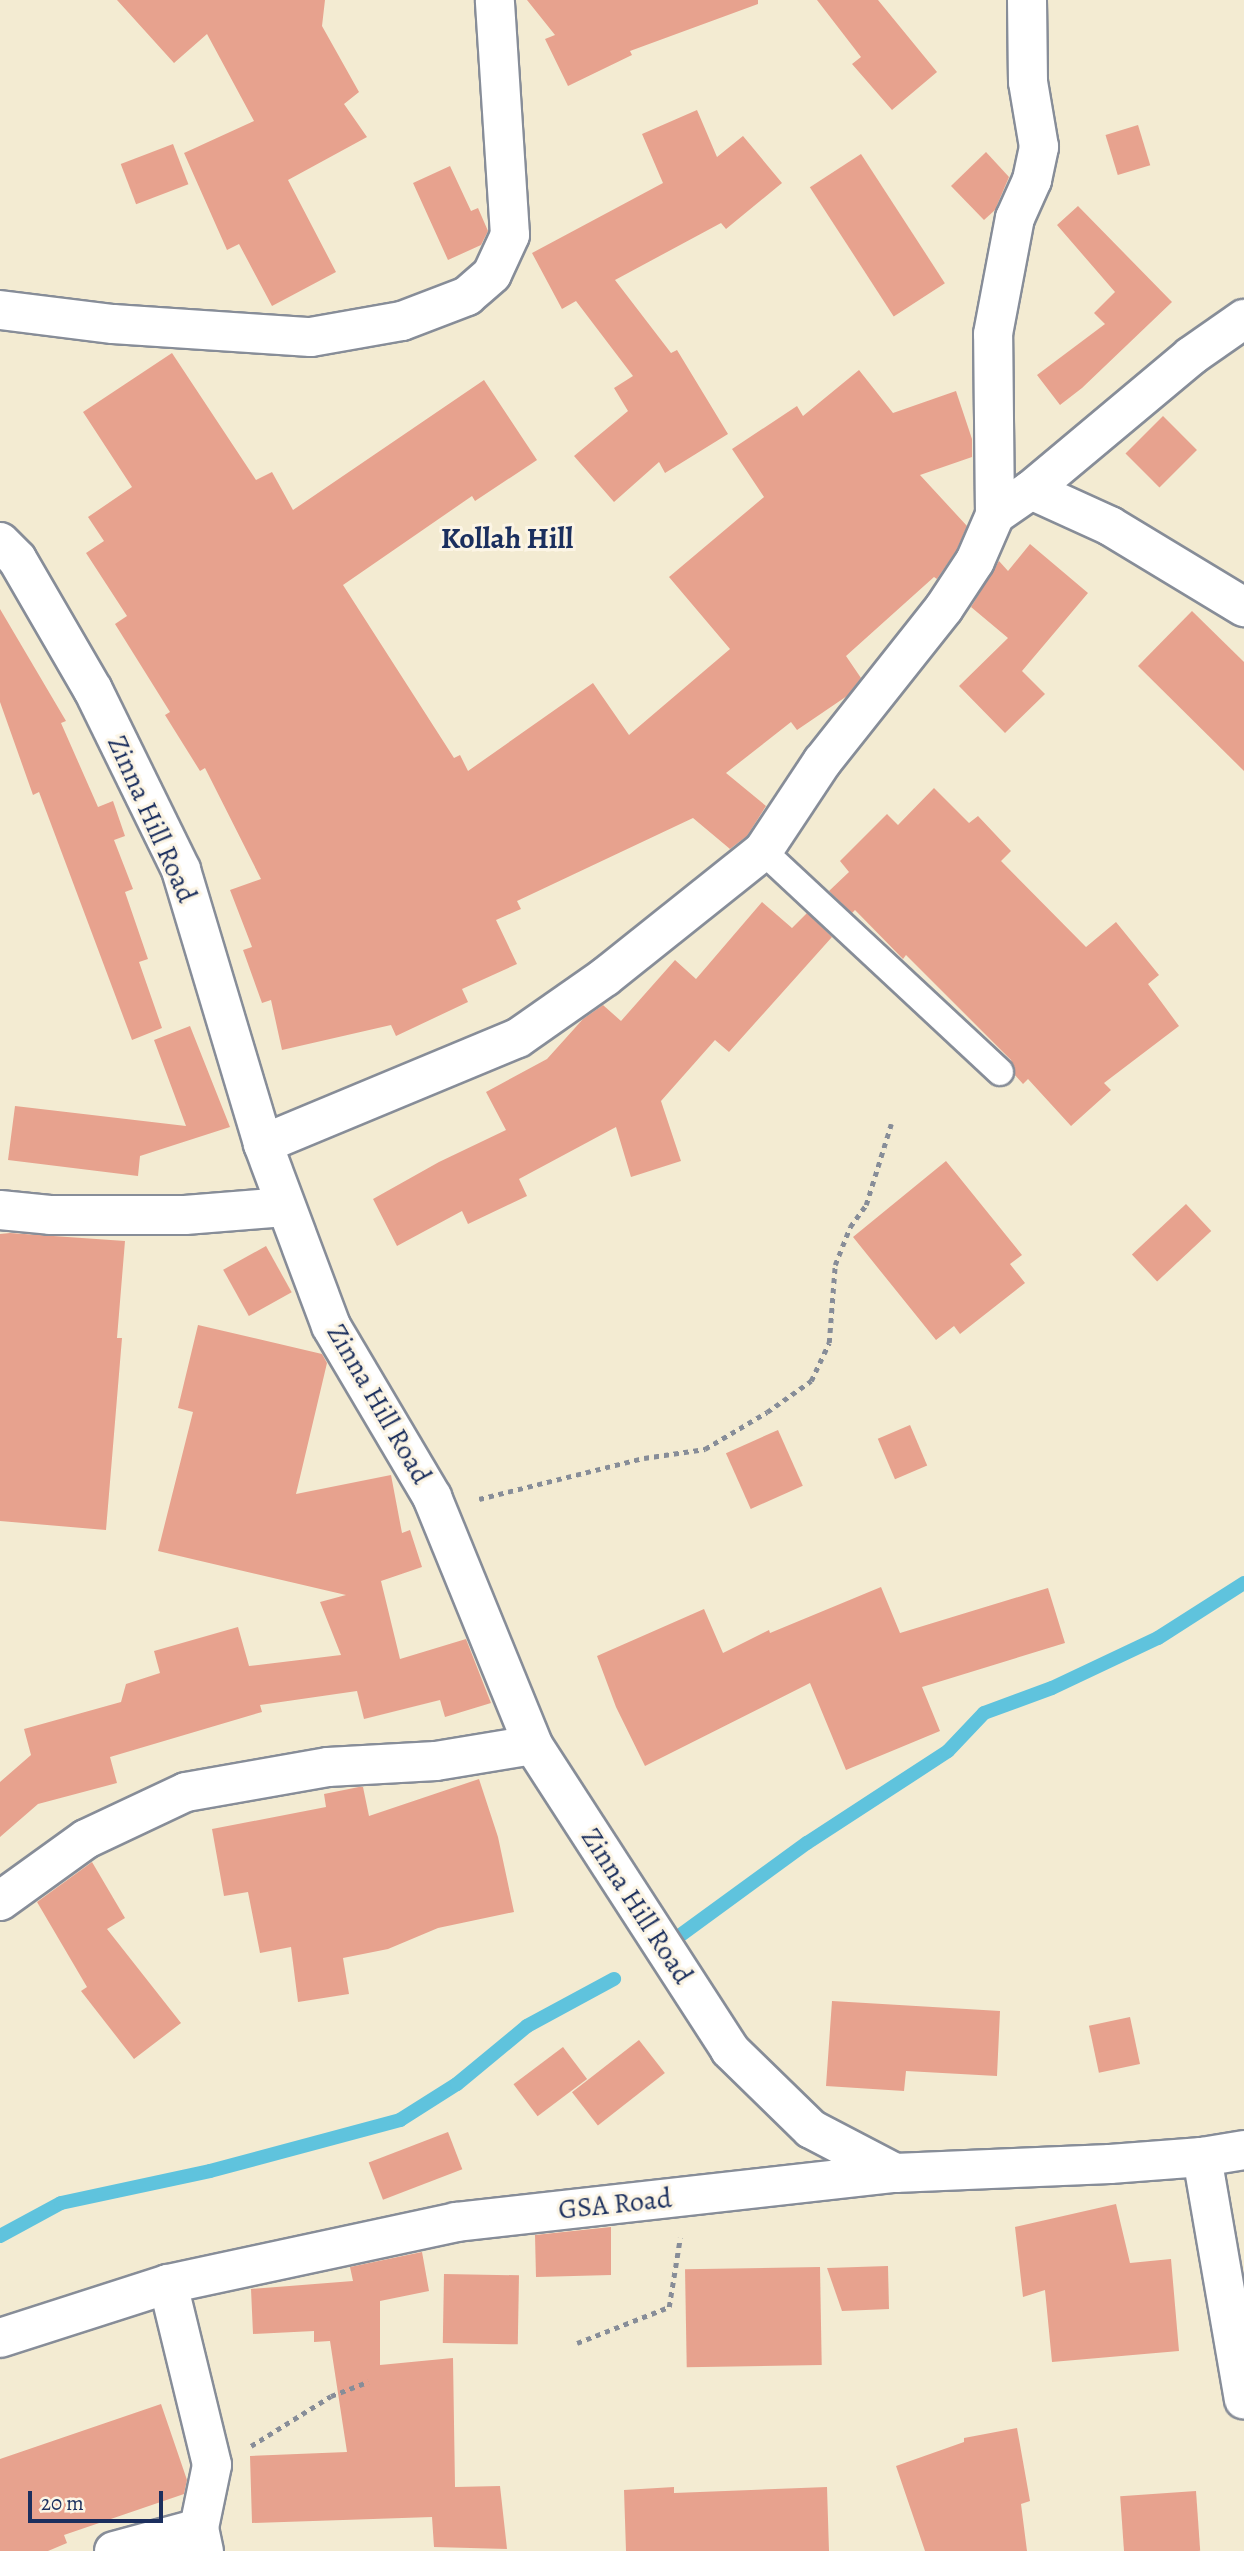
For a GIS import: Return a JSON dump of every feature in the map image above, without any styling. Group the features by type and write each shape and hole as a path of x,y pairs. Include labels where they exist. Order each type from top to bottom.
{"street":[{"path":"0,310 113,324 311,337 402,321 467,296 492,274 510,235 495,0"},
{"path":"263,1144 518,1038 605,977 763,851 822,762 944,608 975,561 995,515 993,334 1015,218 1032,180 1038,147 1028,82 1027,0"},
{"path":"995,515 1031,490 1191,356 1244,319"},
{"path":"1031,490 1110,526 1244,607"},
{"name":"Zinna Hill Road","path":"0,542 17,559 93,690 181,870 263,1144 331,1326 432,1497 533,1745 730,2050 811,2129 895,2174"},
{"path":"0,1210 50,1214 185,1216 285,1207"},
{"path":"0,1901 86,1839 186,1792 328,1767 436,1761 533,1745"},
{"name":"GSA Road","path":"0,2338 168,2284 456,2222 895,2174 1202,2157 1244,2150"},
{"path":"1202,2157 1244,2399"},
{"path":"114,2551 202,2539 212,2465 168,2284"}],"lane":[{"path":"763,851 1000,1072"}],"path":[{"path":"432,1497 480,1499 644,1458 705,1449 768,1412 811,1381 829,1343 835,1265 850,1227 866,1205 891,1124"},
{"path":"577,2343 669,2307 680,2237 709,2194"},
{"path":"212,2465 255,2444 331,2396 368,2382"}],"building":[{"path":"117,0 325,0 322,26 359,92 344,104 367,137 288,180 336,272 272,306 239,244 227,250 184,153 254,121 207,34 174,63"},
{"path":"527,0 758,0 758,4 630,51 632,55 568,86 545,39 555,35"},
{"path":"817,0 878,0 937,72 892,110 852,64 861,57"},
{"path":"697,110 717,157 743,136 782,183 726,229 721,223 615,280 671,353 677,350 728,434 665,473 659,462 614,502 574,456 628,411 614,388 633,376 576,301 562,309 532,253 663,183 642,134"},
{"path":"1138,125 1150,165 1118,175 1105,135"},
{"path":"173,144 188,184 136,204 121,164"},
{"path":"986,152 1009,177 995,210 984,220 951,186"},
{"path":"861,154 945,283 894,316 810,187"},
{"path":"450,166 471,211 478,208 488,231 481,245 448,260 413,183"},
{"path":"1078,206 1172,302 1082,388 1060,405 1037,375 1105,324 1094,313 1115,292 1057,225"},
{"path":"172,353 256,480 272,472 293,510 484,380 537,460 475,501 472,496 343,585 454,758 460,755 468,771 593,683 629,735 730,649 669,577 764,497 732,449 797,406 803,416 859,370 893,413 956,391 972,439 972,457 920,475 967,526 956,551 937,579 934,577 846,656 861,678 847,696 797,730 791,722 726,773 766,806 747,836 730,849 693,818 517,901 521,909 496,920 517,964 462,989 468,1002 396,1036 391,1025 282,1050 271,1000 262,1003 243,950 252,947 230,890 261,879 205,768 200,771 165,715 170,712 115,624 127,616 86,553 104,541 88,517 132,487 83,412"},
{"path":"1163,416 1197,450 1159,487 1126,453"},
{"path":"1030,544 1088,593 1022,671 1045,694 1005,733 959,686 1008,638 971,607 999,561 1008,571"},
{"path":"0,609 66,721 61,723 98,807 113,801 125,836 114,840 133,889 125,892 148,959 139,962 162,1028 132,1040 39,792 33,795 0,702"},
{"path":"1192,611 1244,662 1244,771 1138,666"},
{"path":"934,788 969,823 978,816 1011,851 1001,861 1086,947 1116,922 1159,975 1148,984 1179,1026 1104,1083 1111,1090 1071,1126 1028,1079 1023,1084 1015,1075 1011,1060 906,955 903,959 855,910 852,913 829,891 849,872 840,861 887,814 898,825"},
{"path":"762,902 792,928 807,913 832,937 729,1052 715,1040 661,1101 681,1161 631,1177 616,1127 519,1179 527,1196 468,1224 462,1211 397,1246 373,1199 439,1162 506,1130 486,1092 547,1059 583,1019 603,1005 621,1021 675,960 696,979"},
{"path":"190,1026 230,1127 140,1156 138,1176 8,1160 15,1106 186,1126 154,1040"},
{"path":"946,1161 1022,1255 1010,1264 1025,1283 960,1334 954,1326 936,1340 853,1237"},
{"path":"1186,1204 1211,1231 1157,1282 1132,1254"},
{"path":"0,1234 125,1241 117,1338 122,1338 106,1530 0,1521"},
{"path":"266,1246 292,1292 249,1316 223,1270"},
{"path":"198,1325 322,1354 327,1363 296,1494 391,1475 402,1533 410,1530 422,1567 381,1581 400,1659 466,1639 491,1703 445,1717 440,1700 364,1719 357,1691 260,1705 262,1712 110,1757 117,1783 38,1804 0,1837 0,1782 31,1755 24,1729 121,1702 126,1684 160,1673 154,1651 238,1627 249,1666 341,1655 320,1602 346,1595 158,1551 193,1412 178,1408"},
{"path":"910,1425 927,1466 895,1479 878,1439"},
{"path":"778,1430 803,1486 751,1509 726,1453"},
{"path":"881,1587 900,1633 1048,1588 1065,1643 922,1687 940,1731 846,1770 810,1683 645,1766 616,1707 597,1656 704,1609 723,1653 769,1630 770,1633"},
{"path":"479,1779 498,1837 514,1912 438,1928 388,1949 343,1958 349,1994 298,2002 291,1947 260,1953 248,1892 224,1896 212,1829 326,1807 324,1794 359,1787 363,1787 369,1816"},
{"path":"92,1862 125,1918 107,1929 181,2023 134,2059 81,1991 87,1987 37,1902"},
{"path":"832,2001 1000,2011 997,2076 906,2071 904,2091 826,2086"},
{"path":"1130,2017 1140,2064 1099,2073 1089,2026"},
{"path":"639,2040 665,2073 598,2125 572,2092"},
{"path":"563,2047 587,2079 538,2116 513,2084"},
{"path":"448,2132 462,2169 383,2200 369,2162"},
{"path":"1116,2204 1130,2263 1171,2259 1179,2351 1052,2362 1045,2290 1023,2297 1015,2227"},
{"path":"611,2227 611,2275 536,2277 535,2235"},
{"path":"422,2252 429,2291 380,2301 380,2365 453,2358 455,2487 500,2486 507,2549 434,2547 432,2517 252,2523 250,2456 347,2452 330,2341 314,2342 314,2331 253,2334 251,2289 353,2281 350,2267"},
{"path":"888,2266 889,2309 842,2311 827,2268"},
{"path":"820,2267 822,2365 687,2367 685,2269"},
{"path":"444,2274 519,2275 518,2344 443,2343"},
{"path":"161,2404 187,2480 184,2494 64,2535 67,2543 48,2551 0,2551 0,2459"},
{"path":"1017,2428 1030,2501 1021,2504 1027,2551 925,2551 896,2466 964,2442 964,2438"},
{"path":"674,2487 674,2493 827,2487 829,2551 626,2551 624,2490"},
{"path":"1196,2491 1200,2551 1124,2551 1120,2496"}],"waterway":[{"path":"682,1934 807,1843 948,1751 984,1713 1052,1688 1158,1638 1244,1583"},
{"path":"0,2236 61,2203 210,2171 400,2120 457,2084 527,2026 614,1979"}],"district":[{"name":"Kollah Hill","path":"507,538"}]}
